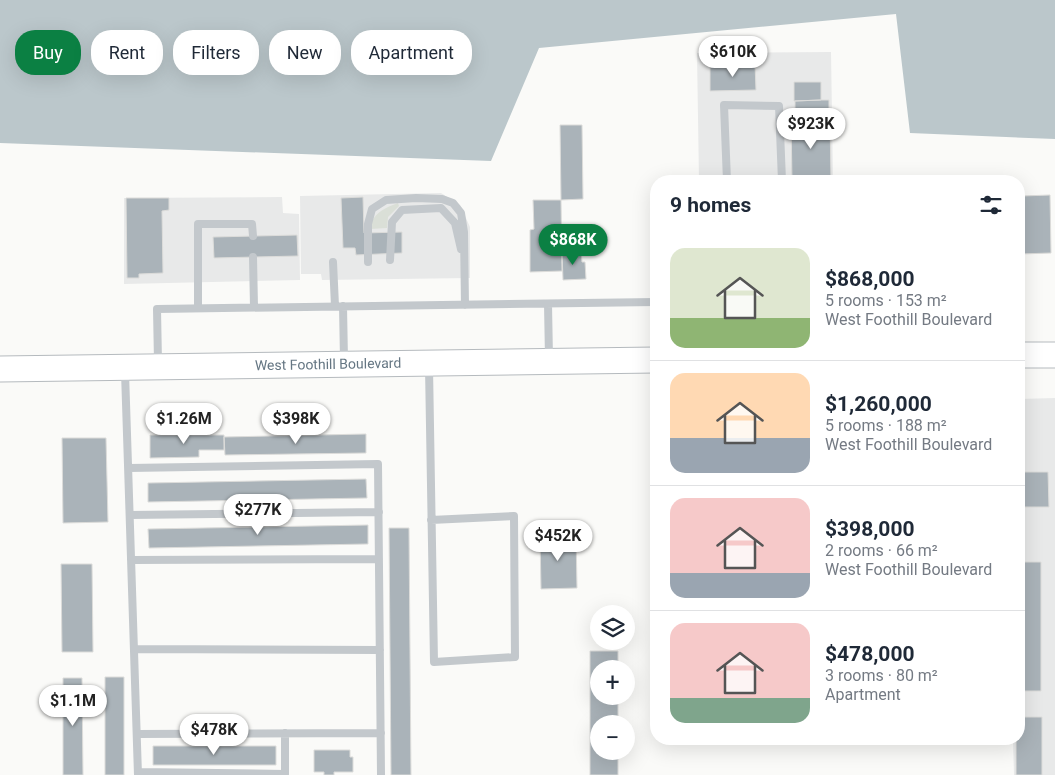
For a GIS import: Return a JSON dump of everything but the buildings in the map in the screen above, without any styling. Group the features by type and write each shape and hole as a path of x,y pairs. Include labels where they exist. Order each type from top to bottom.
{"main road":[{"path":"1025,355 1055,355"},
{"name":"West Foothill Boulevard","path":"0,369 650,360"}],"lane":[{"path":"727,175 724,105 780,106 782,175"},
{"path":"368,262 368,224 372,209 386,200 442,199 453,203 460,212 464,232 464,305"},
{"path":"390,260 391,227 396,215 402,210 423,207 441,208 450,216 455,223 463,261"},
{"path":"198,308 198,224 252,224 253,236"},
{"path":"253,257 254,308"},
{"path":"334,262 344,364"},
{"path":"158,367 157,309 650,302"},
{"path":"548,304 549,363"},
{"path":"429,363 431,520 434,662 515,657 514,516 431,520"},
{"path":"125,367 138,774 285,774 285,733"},
{"path":"128,468 378,464 381,775"},
{"path":"130,515 379,512"},
{"path":"132,560 379,559"},
{"path":"134,649 380,650"},
{"path":"137,734 380,733"}],"shaded area":[{"path":"0,0 1055,0 1055,139 910,133 896,14 539,48 491,161 0,143"},
{"path":"831,52 833,175 699,175 697,53"},
{"path":"441,193 460,205 470,227 470,278 322,280 321,274 301,274 300,196"},
{"path":"282,197 283,213 299,214 300,280 124,284 124,198"},
{"path":"398,203 399,206 388,217 387,228 370,229 373,219 380,212"},
{"path":"1055,398 1055,775 1014,775 1013,745 1025,745 1025,399"}]}
